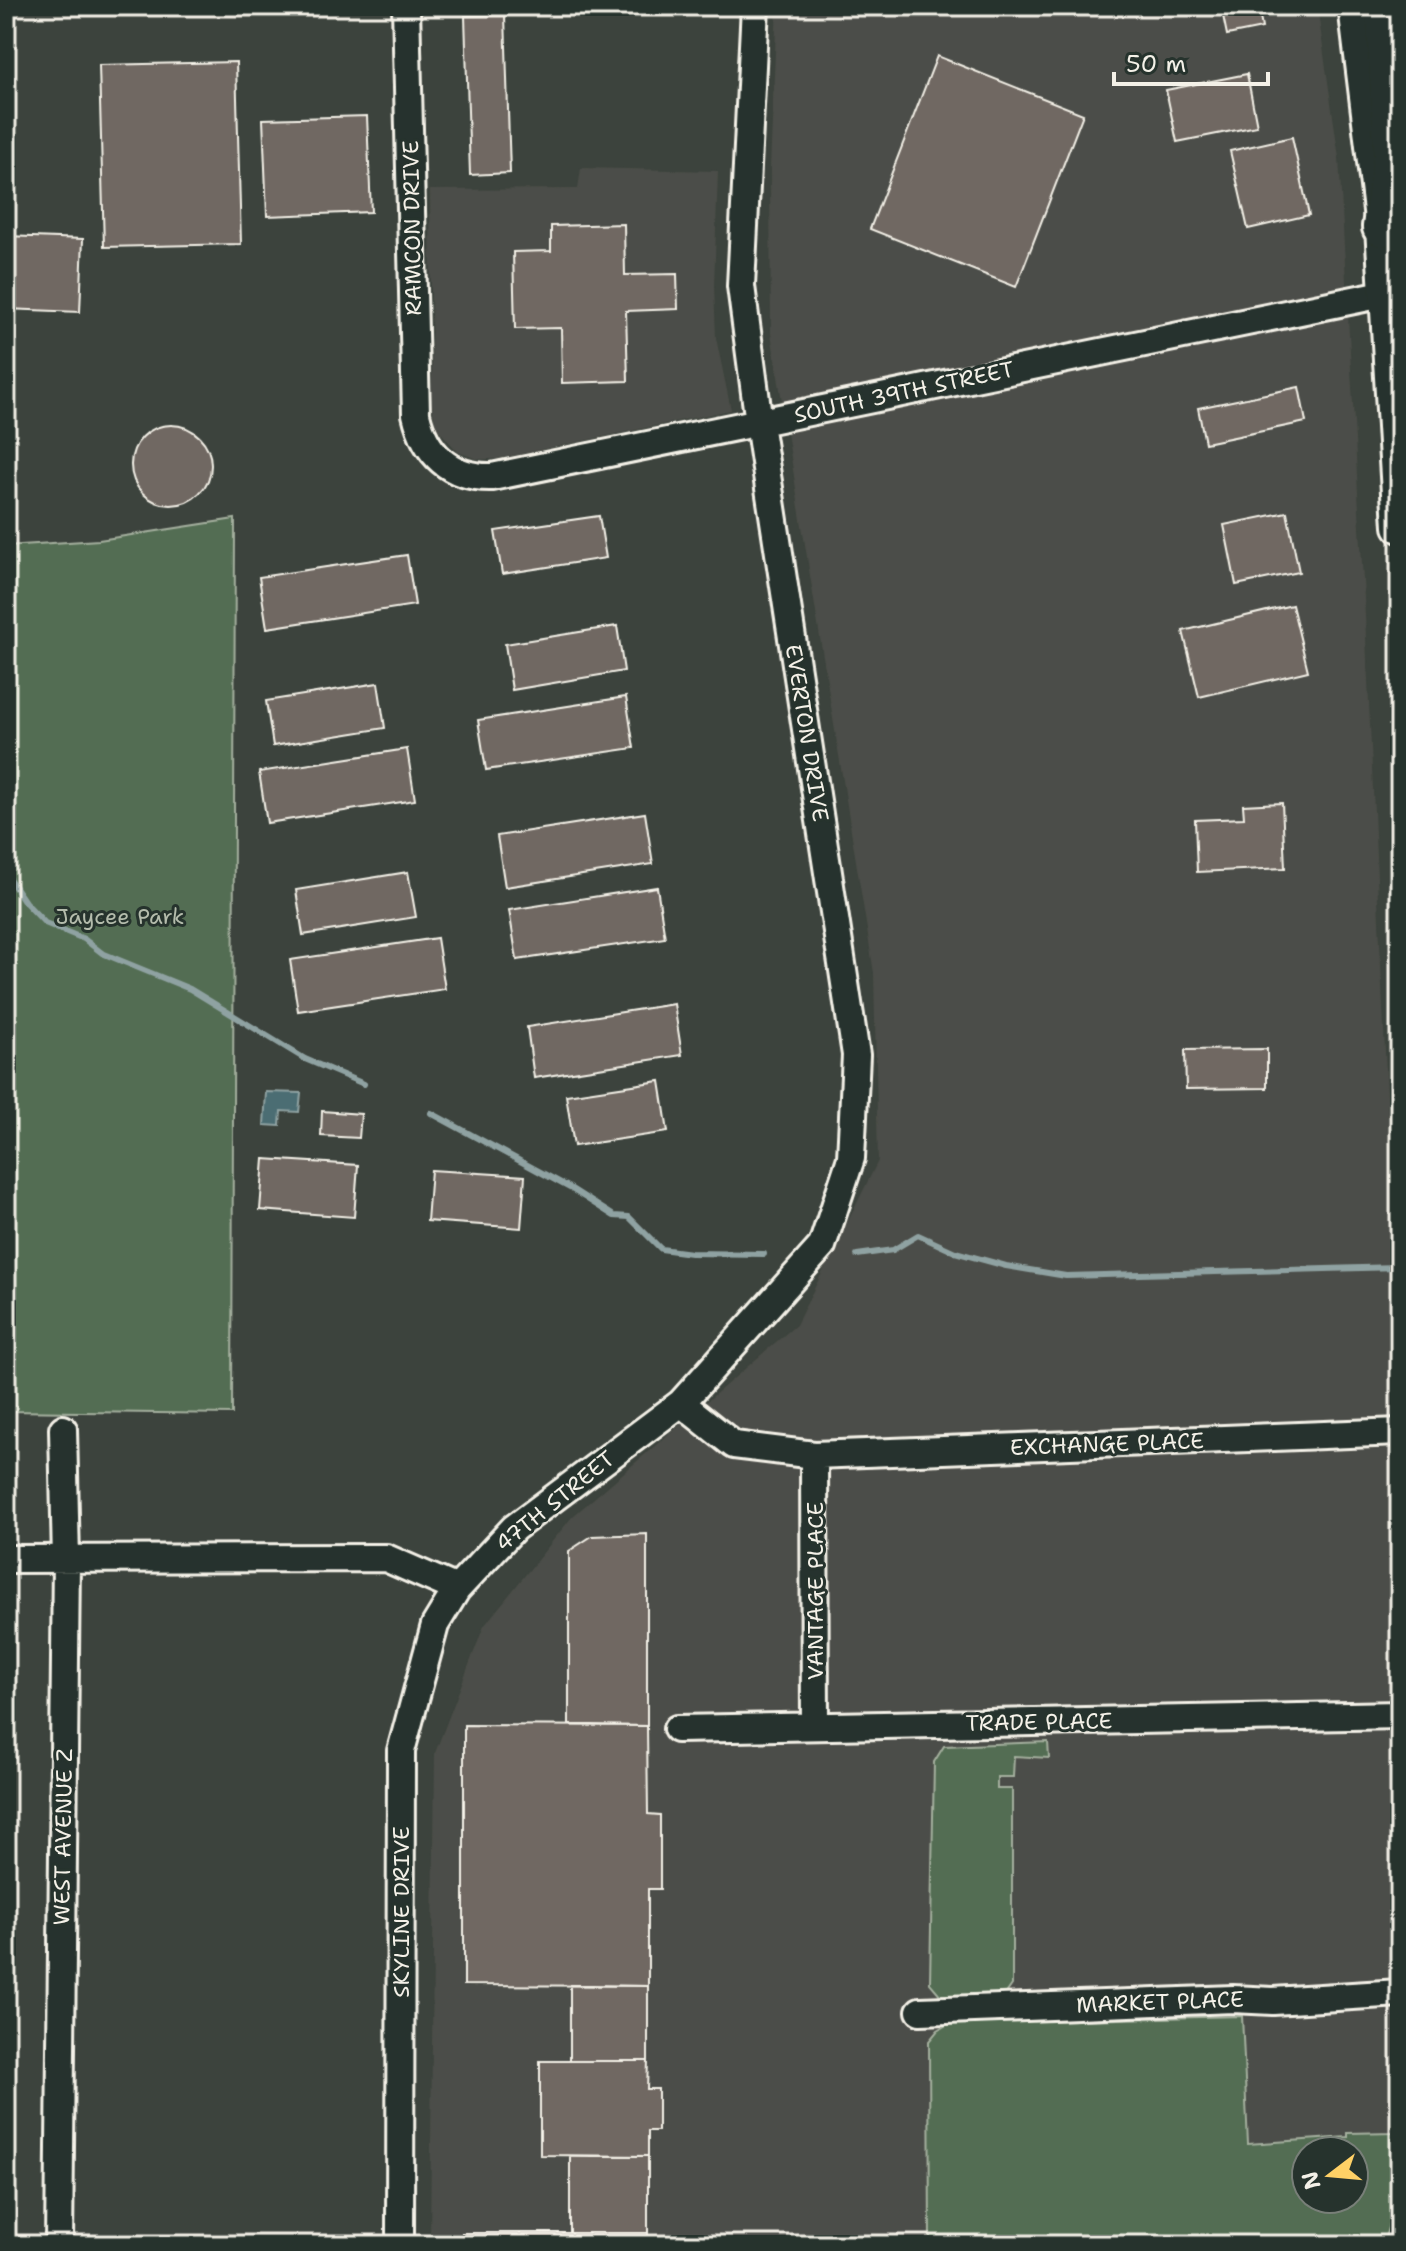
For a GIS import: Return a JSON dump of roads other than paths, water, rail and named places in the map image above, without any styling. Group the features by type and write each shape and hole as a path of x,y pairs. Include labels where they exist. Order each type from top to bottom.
{"highway":[{"path":"1382,227 1393,152 1385,6"}],"main road":[{"path":"1355,6 1388,293 1400,526"}],"street":[{"name":"RAMCON DRIVE","path":"406,6 416,414 420,433 428,448"},
{"name":"EVERTON DRIVE","path":"681,1403 822,1246 851,1158 856,1055 759,423 741,286 755,6"},
{"name":"SOUTH 39TH STREET","path":"428,448 451,468 470,475 492,477 1388,293"},
{"path":"681,1403 734,1445 814,1455"},
{"name":"47TH STREET","path":"457,1589 514,1528 681,1403"},
{"name":"WEST AVENUE Z","path":"59,2245 66,1560 63,1429"},
{"name":"EXCHANGE PLACE","path":"814,1455 1400,1432"},
{"name":"VANTAGE PLACE","path":"814,1455 815,1726"},
{"path":"6,1559 386,1558 457,1589"},
{"name":"SKYLINE DRIVE","path":"400,2245 401,1751 435,1625 457,1589"},
{"name":"TRADE PLACE","path":"677,1729 1400,1715"},
{"name":"MARKET PLACE","path":"920,2011 1233,1999 1273,2001 1400,1993"}],"water":[{"path":"266,1092 301,1093 299,1112 281,1111 280,1126 264,1125"}],"waterway":[{"path":"6,874 25,902 45,923 84,939 102,953 190,989 305,1059 364,1084"},
{"path":"431,1113 570,1188 614,1216 629,1217 661,1249 691,1253 764,1254"},
{"path":"857,1255 893,1250 918,1235 955,1252 1006,1266 1066,1276 1398,1267"}],"park label":[{"name":"Jaycee Park","path":"120,916"}]}
